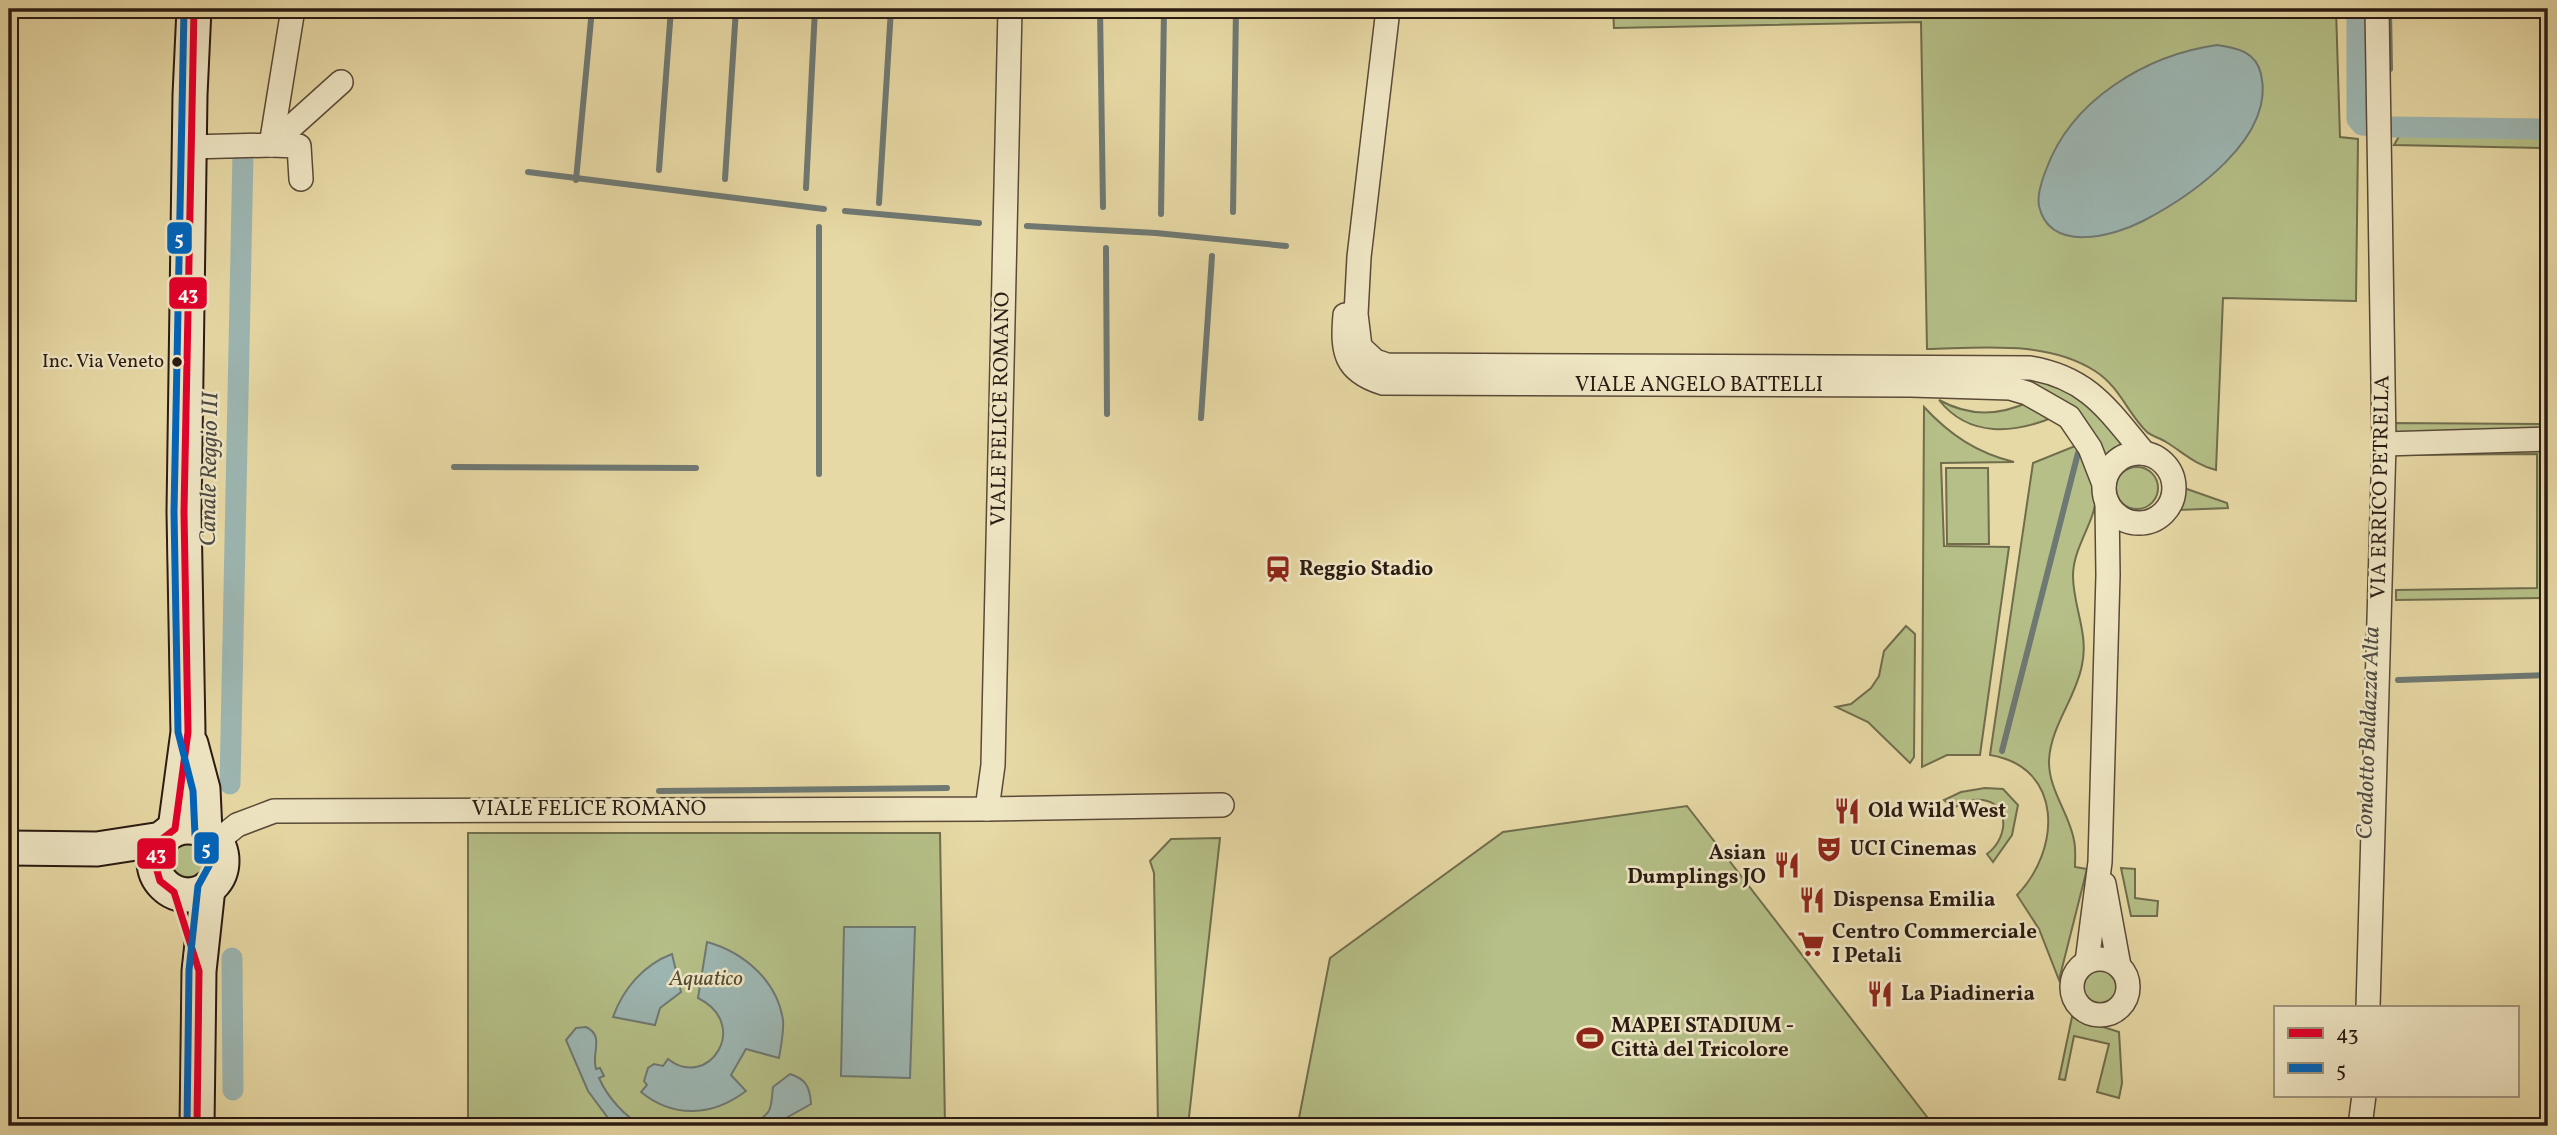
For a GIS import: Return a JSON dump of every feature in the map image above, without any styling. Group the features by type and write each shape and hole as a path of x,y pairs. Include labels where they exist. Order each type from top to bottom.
{"street":[{"path":"97,849 167,887 192,895 208,888 219,874 196,840 188,732 184,512 189,147 194,9"},
{"path":"271,145 293,9"},
{"name":"VIALE FELICE ROMANO","path":"987,809 993,756 1010,9"},
{"name":"VIALE ANGELO BATTELLI","path":"1388,9 1358,268 1356,335 1367,355 1387,365 2031,368 2065,377 2098,397 2144,453 2165,464 2172,474 2174,496 2162,514 2153,520 2135,523 2123,537 2108,575"},
{"name":"VIA ERRICO PETRELLA","path":"2368,1006 2384,444 2377,9"},
{"path":"271,145 341,82"},
{"path":"189,147 299,146 301,179"},
{"name":"VIALE ANGELO BATTELLI","path":"1358,268 1346,311 1343,347 1356,369 1383,383 1911,385 2010,388 2037,398 2069,417 2090,448 2106,493 2108,575 2100,862 2087,962 2073,976 2073,995 2077,1004 2095,1015 2116,1010 2123,1003 2128,985 2119,967 2100,862"},
{"path":"2384,444 2548,439"},
{"path":"2135,523 2123,519 2106,493 2107,473 2122,457 2144,453"},
{"name":"VIALE FELICE ROMANO","path":"196,840 254,823 274,811 987,809 1222,805"},
{"path":"9,848 97,849 196,840"},
{"path":"196,840 154,860 199,971"},
{"path":"197,1126 199,971 208,888"},
{"path":"2087,962 2099,958 2119,967"},
{"path":"2360,1126 2364,1096"}],"green space":[{"path":"1613,9 2336,9 2340,137 2358,139 2356,301 2223,298 2216,470 2208,468 2149,433 2104,377 2076,361 2056,354 2014,348 1927,349 1921,22 1614,28"},
{"path":"2401,133 2548,135 2548,148 2394,145"},
{"path":"2026,376 2084,397 2126,445 2114,448 2104,457 2087,425 2064,402 2034,386 1999,377"},
{"path":"1939,400 1973,412 2007,410 2031,401 2056,416 2009,429 1978,427 1951,412"},
{"path":"1924,407 1965,442 1988,454 2014,462 1941,463 1944,546 2009,547 1980,755 1947,755 1922,767"},
{"path":"2392,423 2548,424 2544,598 2396,600 2396,590 2537,588 2537,454 2394,455"},
{"path":"2080,444 2096,488 2095,505 2077,554 2073,576 2084,654 2075,689 2054,735 2049,760 2055,791 2074,840 2075,867 2087,869 2059,980 2039,929 2017,895 2032,877 2042,856 2048,813 2043,793 2032,776 2014,763 1990,755 2033,463"},
{"path":"2137,467 2152,473 2158,488 2152,503 2137,509 2122,503 2116,488 2122,473"},
{"path":"1946,468 1988,468 1989,544 1947,544"},
{"path":"2184,488 2227,503 2228,508 2179,510"},
{"path":"1906,626 1915,634 1914,757 1910,763 1868,722 1836,707 1851,704 1871,688 1879,676 1884,651"},
{"path":"1985,788 2003,789 2018,805 2012,835 1993,862 1987,854 2000,838 2003,819 2000,811 1986,801 1974,800 1953,808 1944,800 1961,792"},
{"name":"MAPEI STADIUM - Città del Tricolore","path":"1687,806 1934,1126 1306,1126 1299,1118 1330,958 1503,832"},
{"name":"Aquatico","path":"468,833 940,833 945,1126 468,1126"},
{"path":"1220,838 1188,1126 1158,1126 1154,873 1150,861 1171,839"},
{"path":"188,843 200,848 205,860 200,872 188,877 176,872 171,860 176,848"},
{"path":"2121,868 2135,869 2135,898 2158,901 2157,916 2131,916"},
{"path":"2100,966 2113,972 2119,985 2113,998 2100,1004 2087,998 2081,985 2087,972"},
{"path":"2072,1017 2119,1032 2122,1083 2119,1098 2097,1092 2109,1044 2074,1036 2065,1080 2059,1079"}],"water":[{"path":"2217,45 2245,52 2255,61 2261,74 2262,98 2256,120 2243,142 2226,162 2162,210 2116,232 2100,236 2069,236 2056,231 2045,221 2039,206 2039,192 2046,170 2073,122 2092,102 2138,70 2190,50"},
{"path":"844,927 915,927 910,1078 841,1076"},
{"path":"707,942 745,961 766,980 774,992 783,1020 779,1058 746,1049 731,1075 746,1091 720,1106 694,1111 680,1110 654,1101 641,1092 647,1085 644,1081 648,1068 654,1064 663,1066 668,1059 683,1067 697,1067 709,1061 718,1051 723,1038 722,1023 714,1010 698,998"},
{"path":"672,954 681,992 660,1008 655,1025 613,1017 622,997 635,979 643,971"},
{"path":"586,1027 595,1035 595,1063 596,1069 600,1068 604,1076 599,1078 602,1085 624,1112 644,1126 614,1126 588,1091 566,1040 576,1028"},
{"path":"790,1074 806,1084 811,1104 779,1122 780,1126 751,1126 770,1110 773,1087"}],"waterway":[{"path":"576,180 592,9"},
{"path":"659,170 671,9"},
{"path":"725,179 736,9"},
{"path":"806,188 815,9"},
{"path":"879,203 891,9"},
{"path":"1100,9 1103,207"},
{"path":"1161,214 1164,9"},
{"path":"1233,212 1236,9"},
{"path":"2357,9 2357,119 2362,125 2373,126"},
{"path":"2389,9 2390,69"},
{"path":"2394,127 2548,129"},
{"name":"Canale Reggio III","path":"230,784 243,154"},
{"path":"528,172 824,209"},
{"path":"845,211 979,223"},
{"path":"1027,226 1156,233 1286,246"},
{"path":"819,227 819,474"},
{"path":"1106,248 1107,414"},
{"path":"1201,418 1212,256"},
{"path":"2002,751 2078,453"},
{"path":"454,467 696,468"},
{"path":"2398,680 2548,675"},
{"path":"659,791 947,788"},
{"name":"Canale Reggio III","path":"232,958 233,1090"}],"transit line":[{"name":"5","path":"184,9 174,512 178,732 193,791 195,835 206,847 210,864 198,886 189,970 187,1126"},
{"name":"43","path":"194,9 184,512 188,732 175,829 162,839 154,860 160,881 174,892 199,971 197,1126"}],"place":[{"name":"Inc. Via Veneto","path":"177,362"},
{"name":"Reggio Stadio","path":"1278,569"},
{"name":"Old Wild West","path":"1847,811"},
{"name":"UCI Cinemas","path":"1829,849"},
{"name":"Asian Dumplings JO","path":"1787,865"},
{"name":"Dispensa Emilia","path":"1812,900"},
{"name":"Centro Commerciale I Petali","path":"1811,944"},
{"name":"La Piadineria","path":"1880,994"},
{"name":"MAPEI STADIUM - Città del Tricolore","path":"1590,1038"}],"water label":[{"name":"Condotto Baldazza Alta","path":"2369,733"}]}
